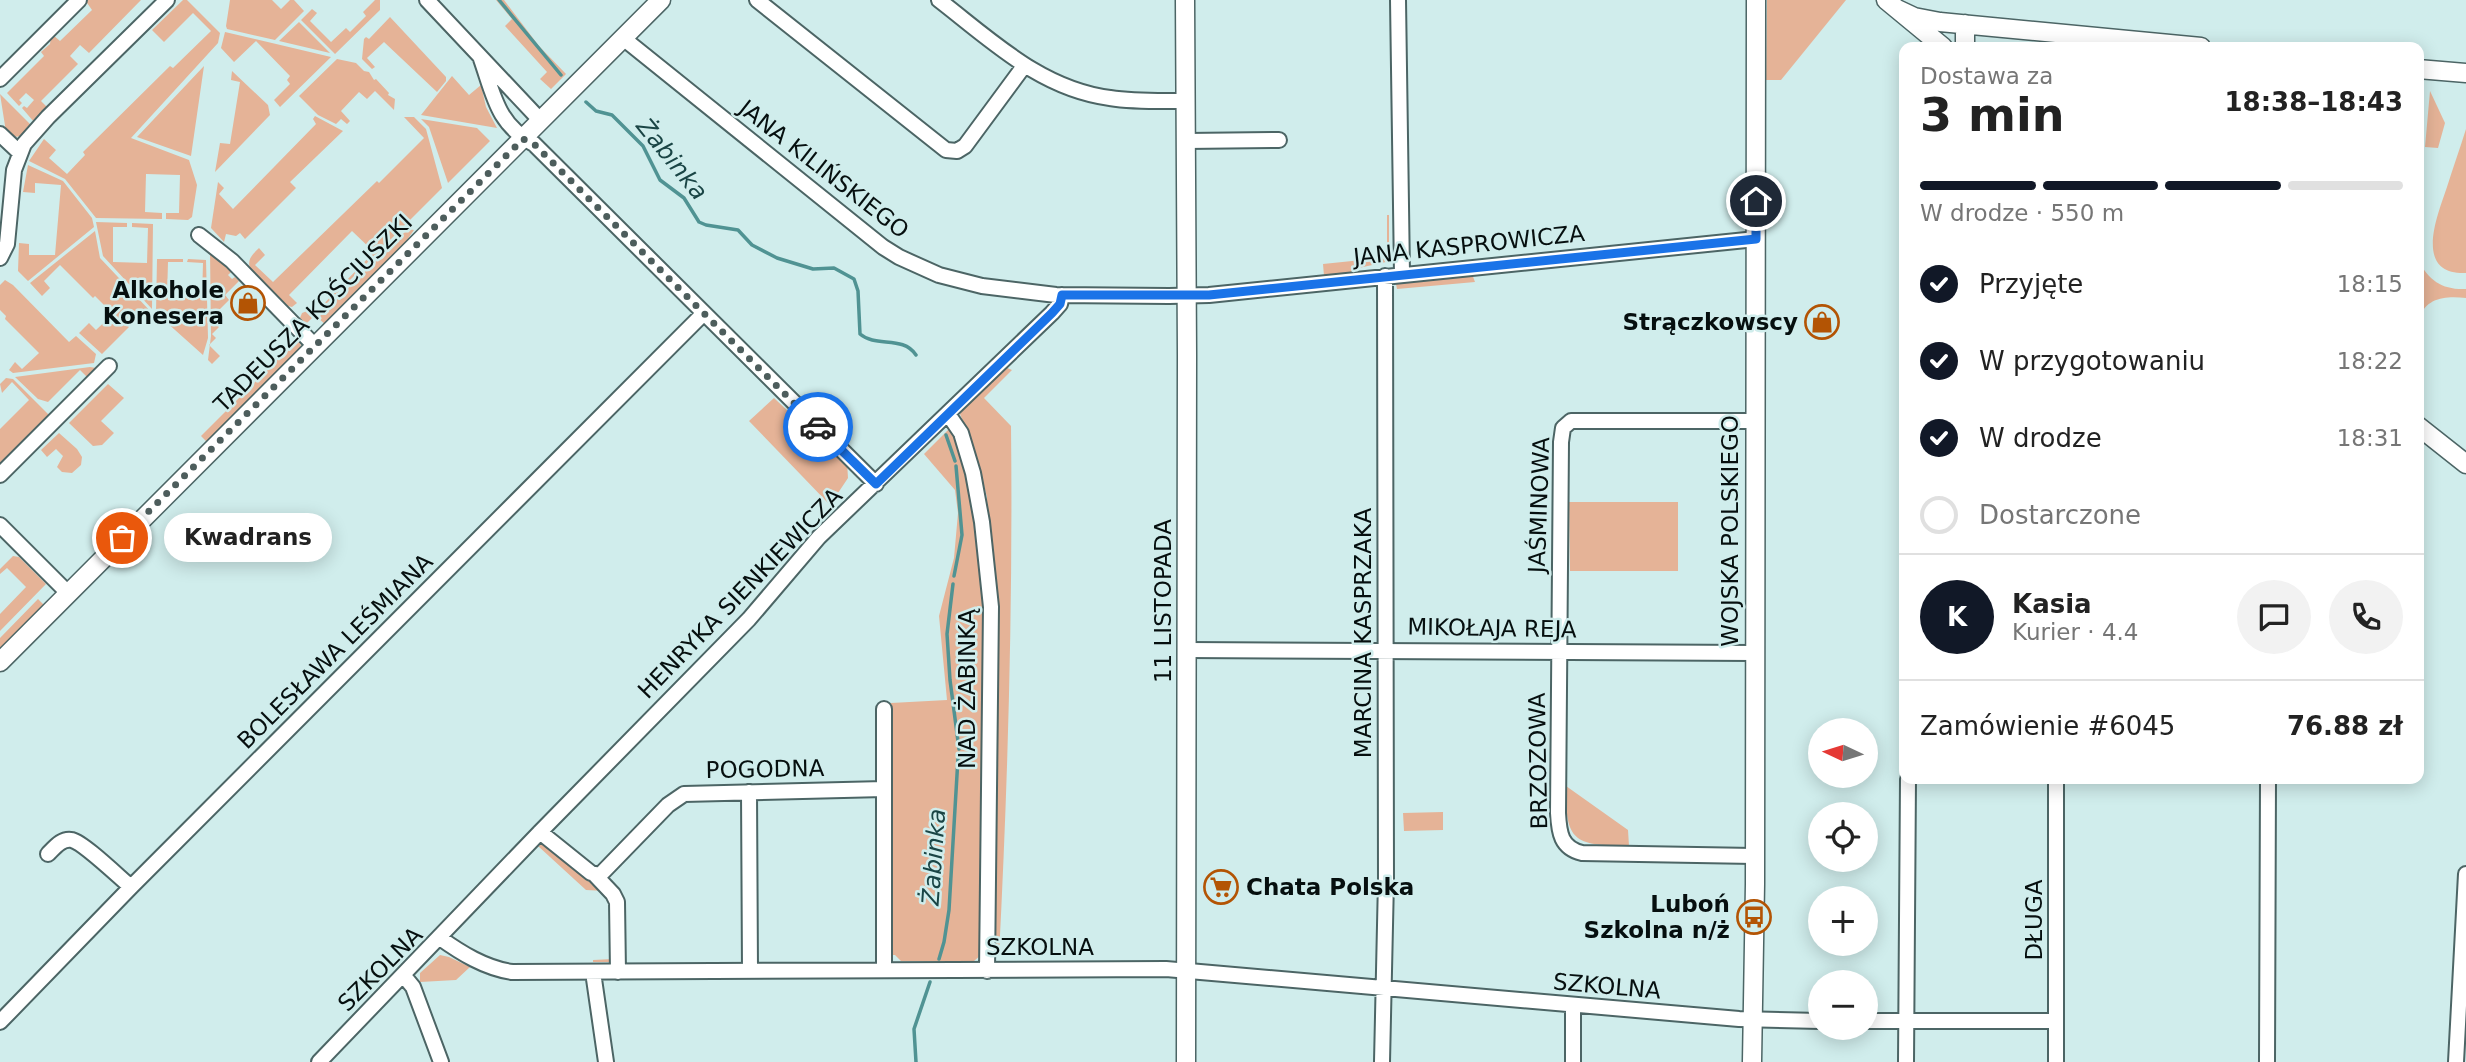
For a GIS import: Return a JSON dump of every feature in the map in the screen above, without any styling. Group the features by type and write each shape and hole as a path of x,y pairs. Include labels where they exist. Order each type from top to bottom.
{"street":[{"path":"0,79 79,0"},
{"path":"0,258 7,244 13,178 20,153 38,128 167,0"},
{"path":"427,0 541,121"},
{"name":"TADEUSZA KOŚCIUSZKI","path":"0,662 661,0"},
{"path":"757,0 946,150 957,151 965,146 1024,66"},
{"path":"939,0 1024,66 1058,85 1096,96 1186,101"},
{"name":"11 LISTOPADA","path":"1185,0 1185,1062"},
{"path":"1398,0 1402,274"},
{"name":"WOJSKA POLSKIEGO","path":"1752,1062 1754,653 1747,421 1756,239 1756,0"},
{"path":"1891,4 1922,19 2150,42"},
{"path":"1891,4 1937,42"},
{"path":"1965,24 1965,42"},
{"name":"JANA KILIŃSKIEGO","path":"623,38 864,232 900,257 939,275 967,283 1062,295 1186,296"},
{"name":"HENRYKA SIENKIEWICZA","path":"440,937 750,619 819,537 876,484 534,144 523,139 501,116 481,59"},
{"path":"2424,70 2466,73"},
{"path":"0,134 20,153"},
{"path":"1186,141 1279,140"},
{"path":"199,235 232,261 315,346"},
{"name":"JANA KASPROWICZA","path":"1186,296 1756,239"},
{"name":"MARCINA KASPRZAKA","path":"1382,1062 1385,276"},
{"path":"876,484 1052,313 1060,304 1062,295"},
{"name":"BOLESŁAWA LEŚMIANA","path":"0,1022 131,887 704,313"},
{"path":"0,475 109,366"},
{"name":"NAD ŻABINKĄ","path":"948,414 961,433 975,481 991,607 987,971"},
{"name":"JAŚMINOWA","path":"1560,652 1563,428 1571,421 1747,421"},
{"path":"2424,431 2466,464"},
{"path":"0,525 68,593"},
{"name":"MIKOŁAJA REJA","path":"1187,650 1754,653"},
{"name":"BRZOZOWA","path":"1560,652 1558,821 1563,842 1574,851 1582,853 1754,856"},
{"path":"884,709 884,970"},
{"path":"1906,1062 1908,784"},
{"name":"DŁUGA","path":"2056,784 2056,1062"},
{"path":"2267,1062 2268,784"},
{"name":"POGODNA","path":"596,875 609,868 675,798 688,793 884,789"},
{"path":"749,792 750,971"},
{"path":"540,832 596,875 613,894 617,902 618,972"},
{"path":"48,854 61,842 73,840 131,887"},
{"path":"2456,1062 2466,874"},
{"name":"SZKOLNA","path":"320,1062 440,937 471,958 504,970 618,972 1166,969 1573,1006 1752,1020 1808,1021"},
{"path":"593,972 606,1062"},
{"path":"404,976 413,987 441,1062"},
{"path":"1573,1006 1573,1062"},
{"path":"1878,1021 2056,1021"}],"shaded area":[{"path":"85,0 141,0 89,53 80,45 70,56 78,64 41,101 48,108 34,122 22,108 27,108 34,100 26,93 19,100 22,103 19,106 7,93 44,56 41,52 50,44 53,35 60,41 92,10"},
{"path":"183,0 187,0 220,33 218,43 131,138 189,160 197,185 192,217 188,220 166,219 166,213 179,213 180,175 146,174 145,212 162,213 162,219 96,218 65,179 29,161 44,139 56,150 49,158 67,174 85,155 83,152 170,66 173,68 211,31 193,13 164,42 152,30"},
{"path":"230,0 272,0 281,9 290,0 294,0 304,11 275,40 227,29"},
{"path":"375,0 380,0 380,10 335,54 301,20 312,9 317,13 310,21 331,42 346,28 350,32 366,16 363,12"},
{"path":"496,0 504,0 539,46 566,74 551,89 540,79 547,72 505,26 512,19"},
{"path":"1767,0 1846,0 1781,80 1766,80"},
{"path":"390,17 446,77 437,92 384,42 367,58 375,67 372,69 362,59 364,39 369,39"},
{"path":"299,22 330,53 279,41"},
{"path":"225,32 331,57 280,107 274,100 290,84 287,80 290,76 256,41 234,62 221,48"},
{"path":"337,59 356,63 369,72 388,95 395,99 394,110 375,91 367,99 359,92 341,111 350,121 347,124 341,119 336,124 318,115 299,96"},
{"path":"204,66 191,156 137,137"},
{"path":"232,71 268,105 270,115 215,172 220,143 230,144 240,82 231,80"},
{"path":"452,76 469,95 481,85 486,107 497,128 421,115"},
{"path":"2430,91 2445,123 2438,148 2425,147"},
{"path":"0,94 31,125 22,136 14,137 6,132"},
{"path":"315,116 343,131 290,182 296,188 245,239 240,233 236,236 226,234 224,242 211,228 218,182 224,188 219,194 233,209 316,124 313,119"},
{"path":"404,117 414,117 426,129 442,188 306,324 300,318 302,313 307,311 313,315 374,252 352,231 289,295 297,303 292,307 251,270 251,258 259,248 265,255 255,265 273,282 424,138"},
{"path":"421,119 477,128 490,141 448,183 429,127"},
{"path":"2466,129 2466,273 2449,271 2439,264 2434,254 2433,241 2439,212"},
{"path":"28,165 63,181 92,218 94,227 28,281 18,271 19,243 29,244 29,255 55,255 61,185 35,183 35,193 23,192"},
{"path":"1387,215 1389,260 1354,269 1354,273 1324,276 1323,264 1381,258 1387,251"},
{"path":"96,222 127,223 127,227 113,227 113,262 147,263 148,228 132,227 132,223 153,224 152,309 103,256"},
{"path":"408,229 414,230 400,250 326,325 318,318"},
{"path":"95,231 100,258 152,313 147,317 143,314 137,320 131,315 124,322 129,327 102,354 79,333 89,323 96,330 113,314 95,296 93,298 60,265 44,281 50,288 42,296 30,283"},
{"path":"210,250 233,270 228,275 239,281 225,295 229,300 218,311 221,315 215,321 219,327 212,334 216,338 210,344"},
{"path":"157,259 183,259 183,262 168,262 167,297 202,298 203,263 187,262 188,259 206,260 208,338 203,355 156,313"},
{"path":"2424,269 2432,279 2444,286 2466,289 2466,298 2438,299 2424,309"},
{"path":"1472,274 1475,282 1397,289 1396,284 1399,281"},
{"path":"5,280 69,342 76,336 96,354 94,363 13,373 9,370 15,362 22,369 39,353 5,319 6,316 0,310 0,285"},
{"path":"300,337 301,348 208,443 201,436"},
{"path":"210,346 220,356 212,364 208,360"},
{"path":"1005,367 1012,370 984,398 1011,426 1009,691 999,956 993,954 987,497 975,451 960,414"},
{"path":"96,368 88,378 80,370 48,402 38,399 15,377"},
{"path":"6,378 13,379 50,416 0,466 0,429 29,400 12,382 2,393 0,384"},
{"path":"108,384 124,398 101,421 114,433 102,445 93,446 69,423"},
{"path":"774,398 826,447 828,444 847,462 848,478 832,502 830,500 828,503 749,421"},
{"path":"950,428 953,429 972,491 986,599 981,955 974,961 901,961 891,955 891,703 947,700 939,616 954,558 958,513 955,490 924,454"},
{"path":"59,433 82,457 81,465 72,473 62,472 57,467 63,456 56,449 47,457 41,450"},
{"path":"1569,502 1678,502 1678,571 1570,571"},
{"path":"13,556 19,557 46,584 0,631 0,614 26,587 7,568 0,574 0,569"},
{"path":"38,599 45,606 0,652 0,638"},
{"path":"1566,786 1628,830 1629,846 1596,844 1577,837 1571,830 1568,819"},
{"path":"1443,812 1443,830 1404,831 1403,813"},
{"path":"538,846 550,846 605,891 586,890"},
{"path":"605,891 614,903 614,958 612,962 593,962 613,959 613,906"},
{"path":"440,955 470,967 456,980 420,982 420,973"}],"waterway":[{"name":"Żabinka","path":"499,0 561,75"},
{"name":"Żabinka","path":"586,102 596,111 612,115 643,146 660,180 684,198 699,222 738,230 752,245 777,258 813,269 834,268 854,279 858,291 860,334 866,338 904,345 916,355"},
{"name":"Żabinka","path":"946,435 955,461"},
{"name":"Żabinka","path":"954,576 962,535 956,466"},
{"name":"Żabinka","path":"953,584 947,634 959,749"},
{"name":"Żabinka","path":"939,959 949,910 958,758"},
{"name":"Żabinka","path":"916,1062 914,1029 930,982"}],"way so far":[{"path":"122,538 523,139 534,144 818,427"}],"place":[{"name":"Alkohole Konesera","path":"248,303"},
{"name":"Strączkowscy","path":"1822,322"},
{"name":"Kwadrans","path":"122,538"},
{"name":"Chata Polska","path":"1221,887"},
{"name":"Luboń Szkolna n/ż","path":"1754,917"}],"route":[{"path":"818,427 876,484 1052,313 1060,304 1062,295 1209,295 1756,239 1756,201"}]}
